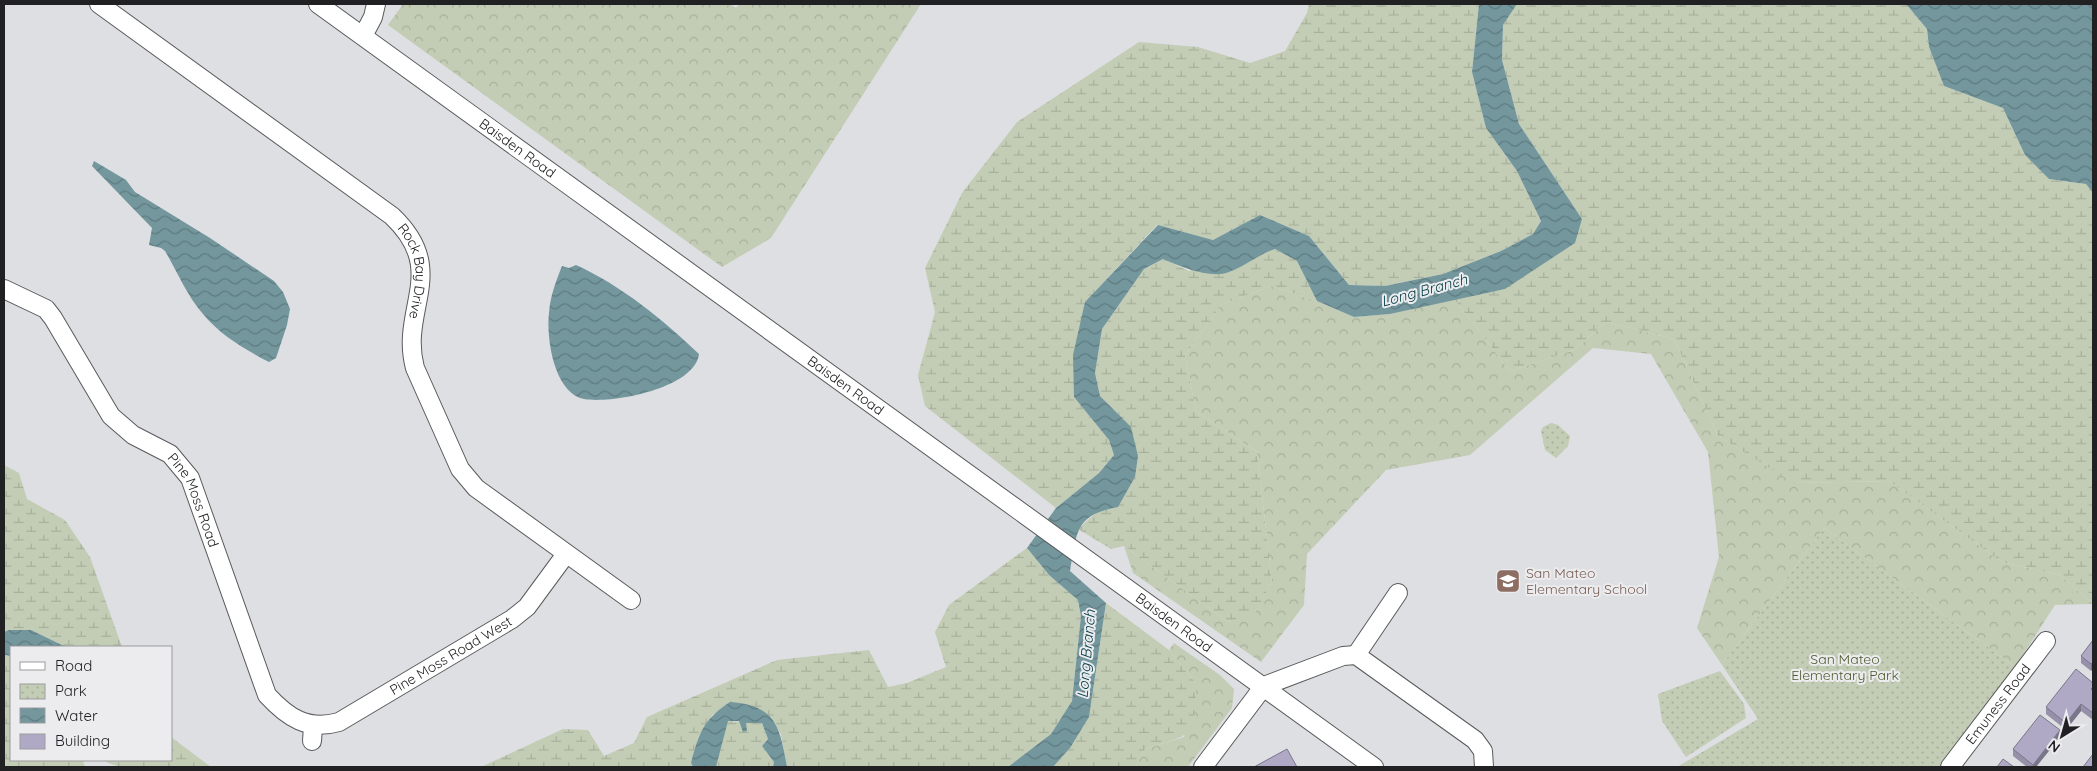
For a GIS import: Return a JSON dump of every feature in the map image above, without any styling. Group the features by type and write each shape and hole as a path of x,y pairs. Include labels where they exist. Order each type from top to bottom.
{"street":[{"name":"Rock Bay Drive","path":"99,4 392,216 404,228 416,246 420,259 421,281 411,354 415,368 460,468 476,488 630,600"},
{"name":"Baisden Road","path":"318,4 1374,767"},
{"path":"363,36 377,5"},
{"name":"Pine Moss Road","path":"4,289 46,309 111,416 133,434 170,454 182,466 190,478 267,695 280,709 313,734"},
{"name":"Pine Moss Road West","path":"313,734 339,722 512,619 527,607 566,554"},
{"path":"1356,655 1398,594"},
{"name":"Emuness Road","path":"1950,767 2046,641"},
{"path":"1204,767 1264,686 1343,656 1356,655 1475,740 1483,751 1484,767"}],"green space":[{"path":"403,4 730,4 736,8 739,4 921,4 771,238 722,267 388,25"},
{"path":"1309,4 1479,4 1472,72 1486,128 1517,171 1541,221 1533,234 1501,251 1443,274 1385,286 1349,285 1309,236 1260,215 1213,240 1157,225 1085,302 1074,397 1109,440 1114,455 1099,473 1056,508 925,406 918,375 935,312 925,268 962,193 1017,122 1139,42 1198,47 1250,63 1285,51 1307,13"},
{"path":"1517,4 1906,4 1927,29 1929,47 1944,86 2003,108 2025,155 2049,179 2086,184 2093,193 2093,604 2060,575 2002,562 1889,481 1794,483 1718,436 1674,339 1606,322 1574,350 1510,371 1454,299 1505,289 1582,219 1519,124 1502,60 1503,25"},
{"path":"1275,249 1297,261 1317,301 1272,286 1222,304 1185,355 1196,411 1257,452 1272,581 1253,617 1228,622 1124,546 1111,549 1078,529 1098,511 1118,507 1131,428 1100,396 1095,373 1102,329 1144,269 1163,259 1189,271"},
{"path":"1272,286 1317,301 1354,317 1390,314 1454,299 1510,371 1574,350 1606,322 1674,339 1718,436 1795,483 1889,481 2002,562 2060,575 2093,604 2055,605 2015,667 1824,528 1722,665 1697,628 1719,557 1708,452 1651,354 1593,348 1470,455 1386,470 1307,554 1304,605 1261,662 1133,573 1124,546 1228,622 1253,616 1272,581 1257,452 1196,411 1185,355 1222,304"},
{"path":"1551,423 1558,425 1570,436 1568,446 1556,458 1545,450 1541,431 1543,427"},
{"path":"4,465 19,473 27,499 65,520 90,557 122,646 68,646 62,645 31,630 4,632"},
{"name":"San Mateo Elementary Park","path":"1824,528 2015,667 1941,767 1677,767 1758,719 1722,665"},
{"path":"1027,548 1049,575 1078,600 1081,616 1072,701 1051,734 1008,767 787,767 781,734 771,717 713,714 699,736 691,763 693,767 481,767 563,729 588,730 604,756 634,743 647,717 777,660 869,650 888,687 907,683 946,667 935,632 949,605"},
{"path":"1106,603 1169,650 1196,683 1193,723 1190,730 1175,740 1145,749 1135,767 1053,767 1070,748 1089,717"},
{"path":"1174,643 1220,675 1234,689 1232,708 1188,767 1135,767 1145,749 1184,737 1196,683 1169,650"},
{"path":"4,655 10,656 10,761 83,761 85,767 4,767"},
{"path":"1720,671 1744,704 1746,718 1686,757 1662,721 1658,694"},
{"path":"727,721 762,723 768,739 762,746 774,762 773,767 716,767"},
{"path":"172,738 211,767 120,767 107,761 172,761"}],"water":[{"name":"Long Branch","path":"1479,4 1517,4 1503,25 1502,60 1519,124 1582,219 1575,243 1505,289 1390,314 1354,317 1317,301 1297,261 1275,249 1226,273 1203,273 1163,259 1144,269 1102,329 1095,373 1100,396 1131,427 1138,456 1135,477 1118,507 1093,515 1080,528 1074,546 1070,571 1106,603 1089,717 1070,748 1053,767 1008,767 1051,734 1072,701 1081,616 1078,600 1049,575 1027,548 1056,508 1099,473 1114,455 1109,440 1074,397 1073,355 1085,302 1158,225 1213,240 1260,215 1309,236 1349,285 1385,286 1443,274 1501,251 1533,234 1541,221 1517,171 1486,128 1472,72"},
{"path":"1906,4 2093,4 2093,193 2086,184 2049,179 2025,155 2003,108 1944,86 1929,47 1927,29"},
{"path":"94,161 126,180 135,192 210,238 274,281 283,292 290,309 287,325 276,358 269,362 234,341 210,322 197,307 165,251 149,245 152,228 92,166"},
{"path":"576,265 625,293 671,328 699,354 694,366 683,376 669,384 632,396 597,400 584,399 574,395 565,387 554,363 548,324 552,295 562,266 569,268"},
{"path":"9,630 31,630 62,645 68,646 10,646 10,656 4,655 4,632"},
{"path":"730,702 745,704 766,713 773,721 782,740 787,767 773,767 774,762 762,746 768,739 762,723 746,723 747,731 743,732 739,721 728,721 716,767 693,767 691,763 703,728 714,715"}],"building":[{"path":"2093,640 2093,662 2091,664 2081,656"},
{"path":"2076,669 2093,683 2091,689 2093,691 2093,713 2081,704 2066,723 2046,707"},
{"path":"2040,715 2060,730 2033,765 2013,749"},
{"path":"1287,749 1297,767 1254,767"},
{"path":"2093,754 2093,767 2083,767"},
{"path":"2003,759 2014,767 1997,767"}],"place":[{"name":"San Mateo Elementary School","path":"1508,581"}]}
